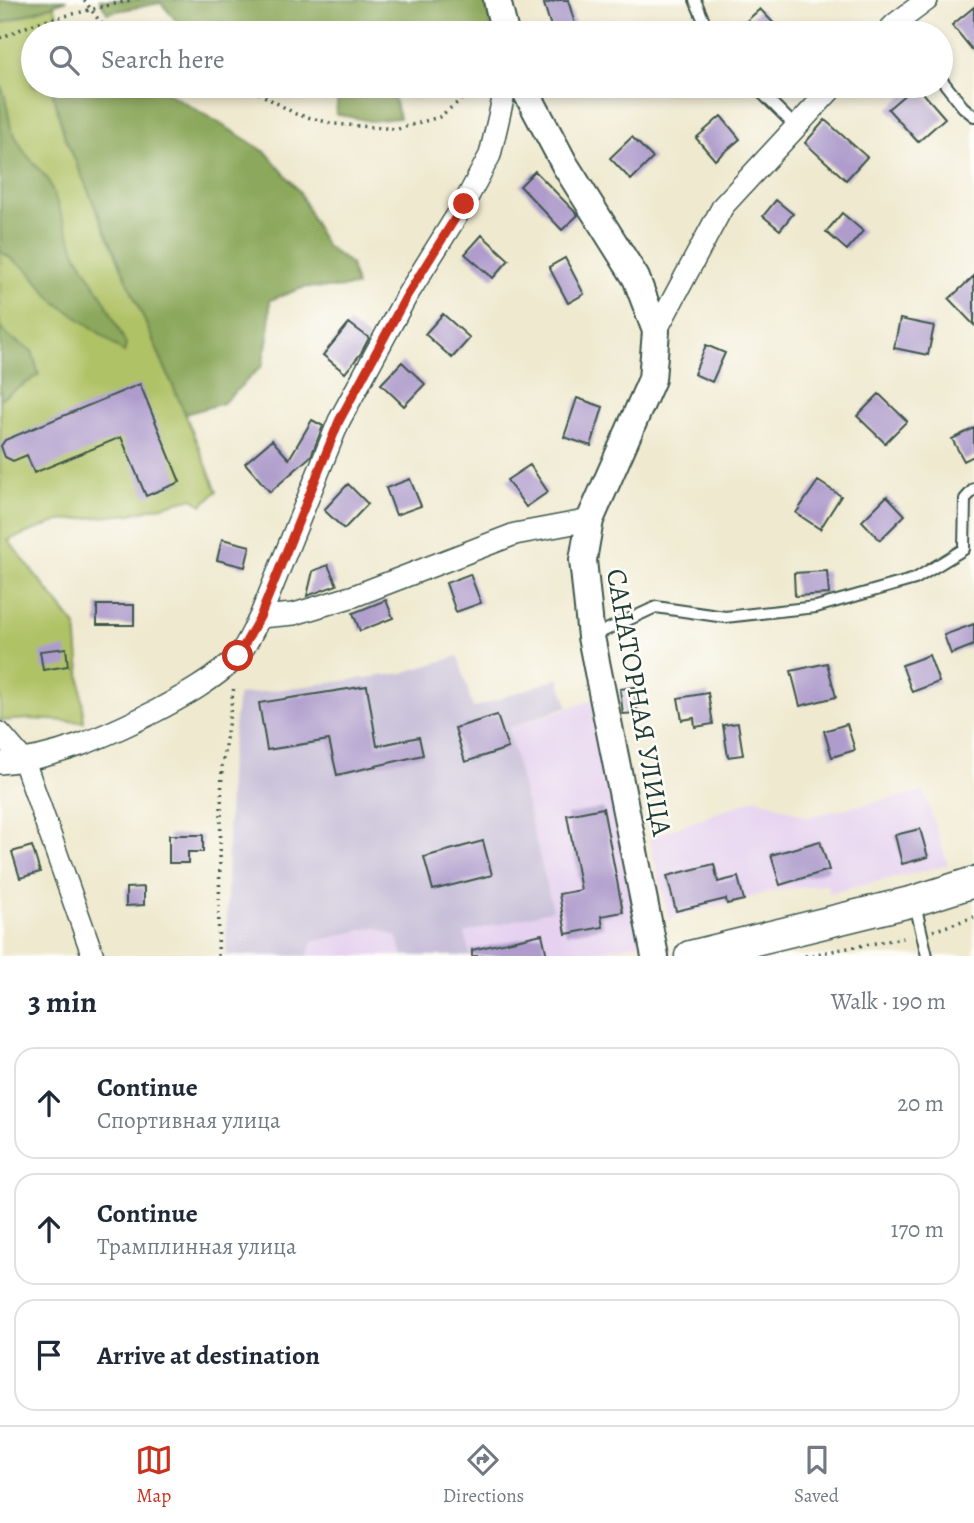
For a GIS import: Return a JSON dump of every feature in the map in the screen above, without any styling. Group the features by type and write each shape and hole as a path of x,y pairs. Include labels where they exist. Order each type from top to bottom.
{"main road":[{"path":"690,956 914,901 974,882"}],"street":[{"path":"497,0 502,21"},
{"path":"903,21 921,2"},
{"path":"0,763 24,761 68,750 121,729 196,690 238,656 260,617 339,421 406,297 464,204 490,155 503,98"},
{"name":"САНАТОРНАЯ УЛИЦА","path":"529,98 565,166 636,278 656,331 652,379 590,520 583,561 591,637 655,956"},
{"path":"656,331 723,206 823,98"},
{"path":"260,617 295,614 354,596 515,534 590,520"},
{"path":"0,733 24,761 93,956"}],"lane":[{"path":"695,0 704,21"},
{"path":"953,94 974,116"},
{"path":"767,98 796,127"},
{"path":"591,637 656,607 725,617 816,607 915,579 969,548 965,499 974,489"},
{"path":"914,901 927,956"}],"path":[{"path":"85,0 99,21"},
{"path":"44,21 131,0"},
{"path":"0,38 21,29"},
{"path":"267,98 296,114 334,124 398,129 439,117 464,98"},
{"path":"218,956 222,765 238,656"},
{"path":"805,956 922,935 974,917"}],"shaded area":[{"path":"458,656 473,708 559,678 568,706 508,728 553,910 465,933 470,956 403,956 397,937 375,927 312,942 308,956 226,956 229,770 238,695 403,673"},
{"path":"598,698 642,943 571,956 470,956 465,933 553,910 508,728"},
{"path":"924,791 948,865 829,893 827,884 769,892 669,919 649,838 757,798 807,817"},
{"path":"375,927 397,937 403,956 308,956 312,942"}],"green space":[{"path":"0,0 67,0 0,24"},
{"path":"100,0 485,0 491,21 177,21 161,3 107,13"},
{"path":"54,5 59,21 21,21 21,98 93,98 185,414 217,491 202,505 193,498 131,514 59,521 8,540 76,626 84,722 31,719 0,721 0,24"},
{"path":"0,83 11,128 25,153 48,179 77,255 106,303 126,344 124,353 53,300 29,271 0,251"},
{"path":"54,98 176,98 267,153 299,191 327,247 351,264 356,286 305,287 270,300 269,333 262,366 223,403 185,414 64,135"},
{"path":"338,98 394,98 400,118 370,121 336,114"},
{"path":"0,327 8,336 32,351 39,375 0,399"}],"building":[{"path":"568,0 574,21 549,21 544,4"},
{"path":"974,7 974,52 953,26"},
{"path":"760,9 772,21 746,21"},
{"path":"901,98 928,98 945,118 918,142 888,109"},
{"path":"721,116 740,139 715,160 696,138"},
{"path":"825,120 867,157 846,180 805,143"},
{"path":"632,137 653,158 631,180 610,158"},
{"path":"535,171 578,215 562,230 520,186"},
{"path":"776,200 793,214 780,230 763,216"},
{"path":"842,213 863,231 847,250 826,232"},
{"path":"482,235 509,260 493,278 465,254"},
{"path":"565,258 584,294 568,303 549,267"},
{"path":"974,276 974,325 949,299"},
{"path":"443,314 470,338 452,358 425,334"},
{"path":"900,319 934,326 928,355 894,348"},
{"path":"349,323 369,338 345,373 323,355"},
{"path":"706,345 725,353 712,382 694,374"},
{"path":"402,362 425,384 404,406 381,384"},
{"path":"140,384 180,482 146,496 121,437 34,473 27,455 13,461 5,457 1,446 5,440"},
{"path":"879,394 907,421 885,443 857,416"},
{"path":"577,398 603,407 591,446 564,437"},
{"path":"312,420 323,426 311,456 270,492 245,463 272,440 289,459"},
{"path":"974,428 974,456 964,461 952,439"},
{"path":"530,465 548,492 526,507 507,480"},
{"path":"410,479 421,506 396,515 386,488"},
{"path":"818,481 841,496 820,529 796,513"},
{"path":"348,484 368,504 344,529 324,510"},
{"path":"887,496 905,515 880,540 862,521"},
{"path":"222,539 250,546 245,567 217,560"},
{"path":"328,565 337,585 307,596 313,571"},
{"path":"827,571 829,594 795,596 794,573"},
{"path":"470,574 481,603 456,612 446,583"},
{"path":"386,600 393,618 360,631 353,613"},
{"path":"97,605 134,605 134,625 97,625"},
{"path":"974,624 974,645 951,654 944,635"},
{"path":"66,648 68,666 43,670 40,651"},
{"path":"929,655 939,682 912,692 902,665"},
{"path":"827,663 836,697 800,706 791,671"},
{"path":"367,686 377,746 419,737 423,755 337,775 329,740 267,750 259,703"},
{"path":"635,687 637,713 623,714 620,689"},
{"path":"708,693 713,724 695,727 694,718 682,720 678,698"},
{"path":"497,715 508,748 465,762 455,728"},
{"path":"738,723 743,755 728,757 723,725"},
{"path":"847,724 855,750 832,757 824,731"},
{"path":"603,808 623,912 601,916 603,927 566,934 559,894 581,890 567,815"},
{"path":"920,829 928,857 902,864 895,835"},
{"path":"169,835 203,835 203,852 188,852 188,863 169,863"},
{"path":"483,841 492,875 433,890 424,857"},
{"path":"820,841 829,870 780,885 771,855"},
{"path":"32,846 40,872 20,878 12,852"},
{"path":"714,864 718,882 738,877 744,900 727,904 726,899 676,911 667,876"},
{"path":"144,887 144,905 126,906 126,888"},
{"path":"542,934 547,956 472,956 472,950"}],"route":[{"path":"238,656 260,617 339,421 406,297 464,204"}]}
